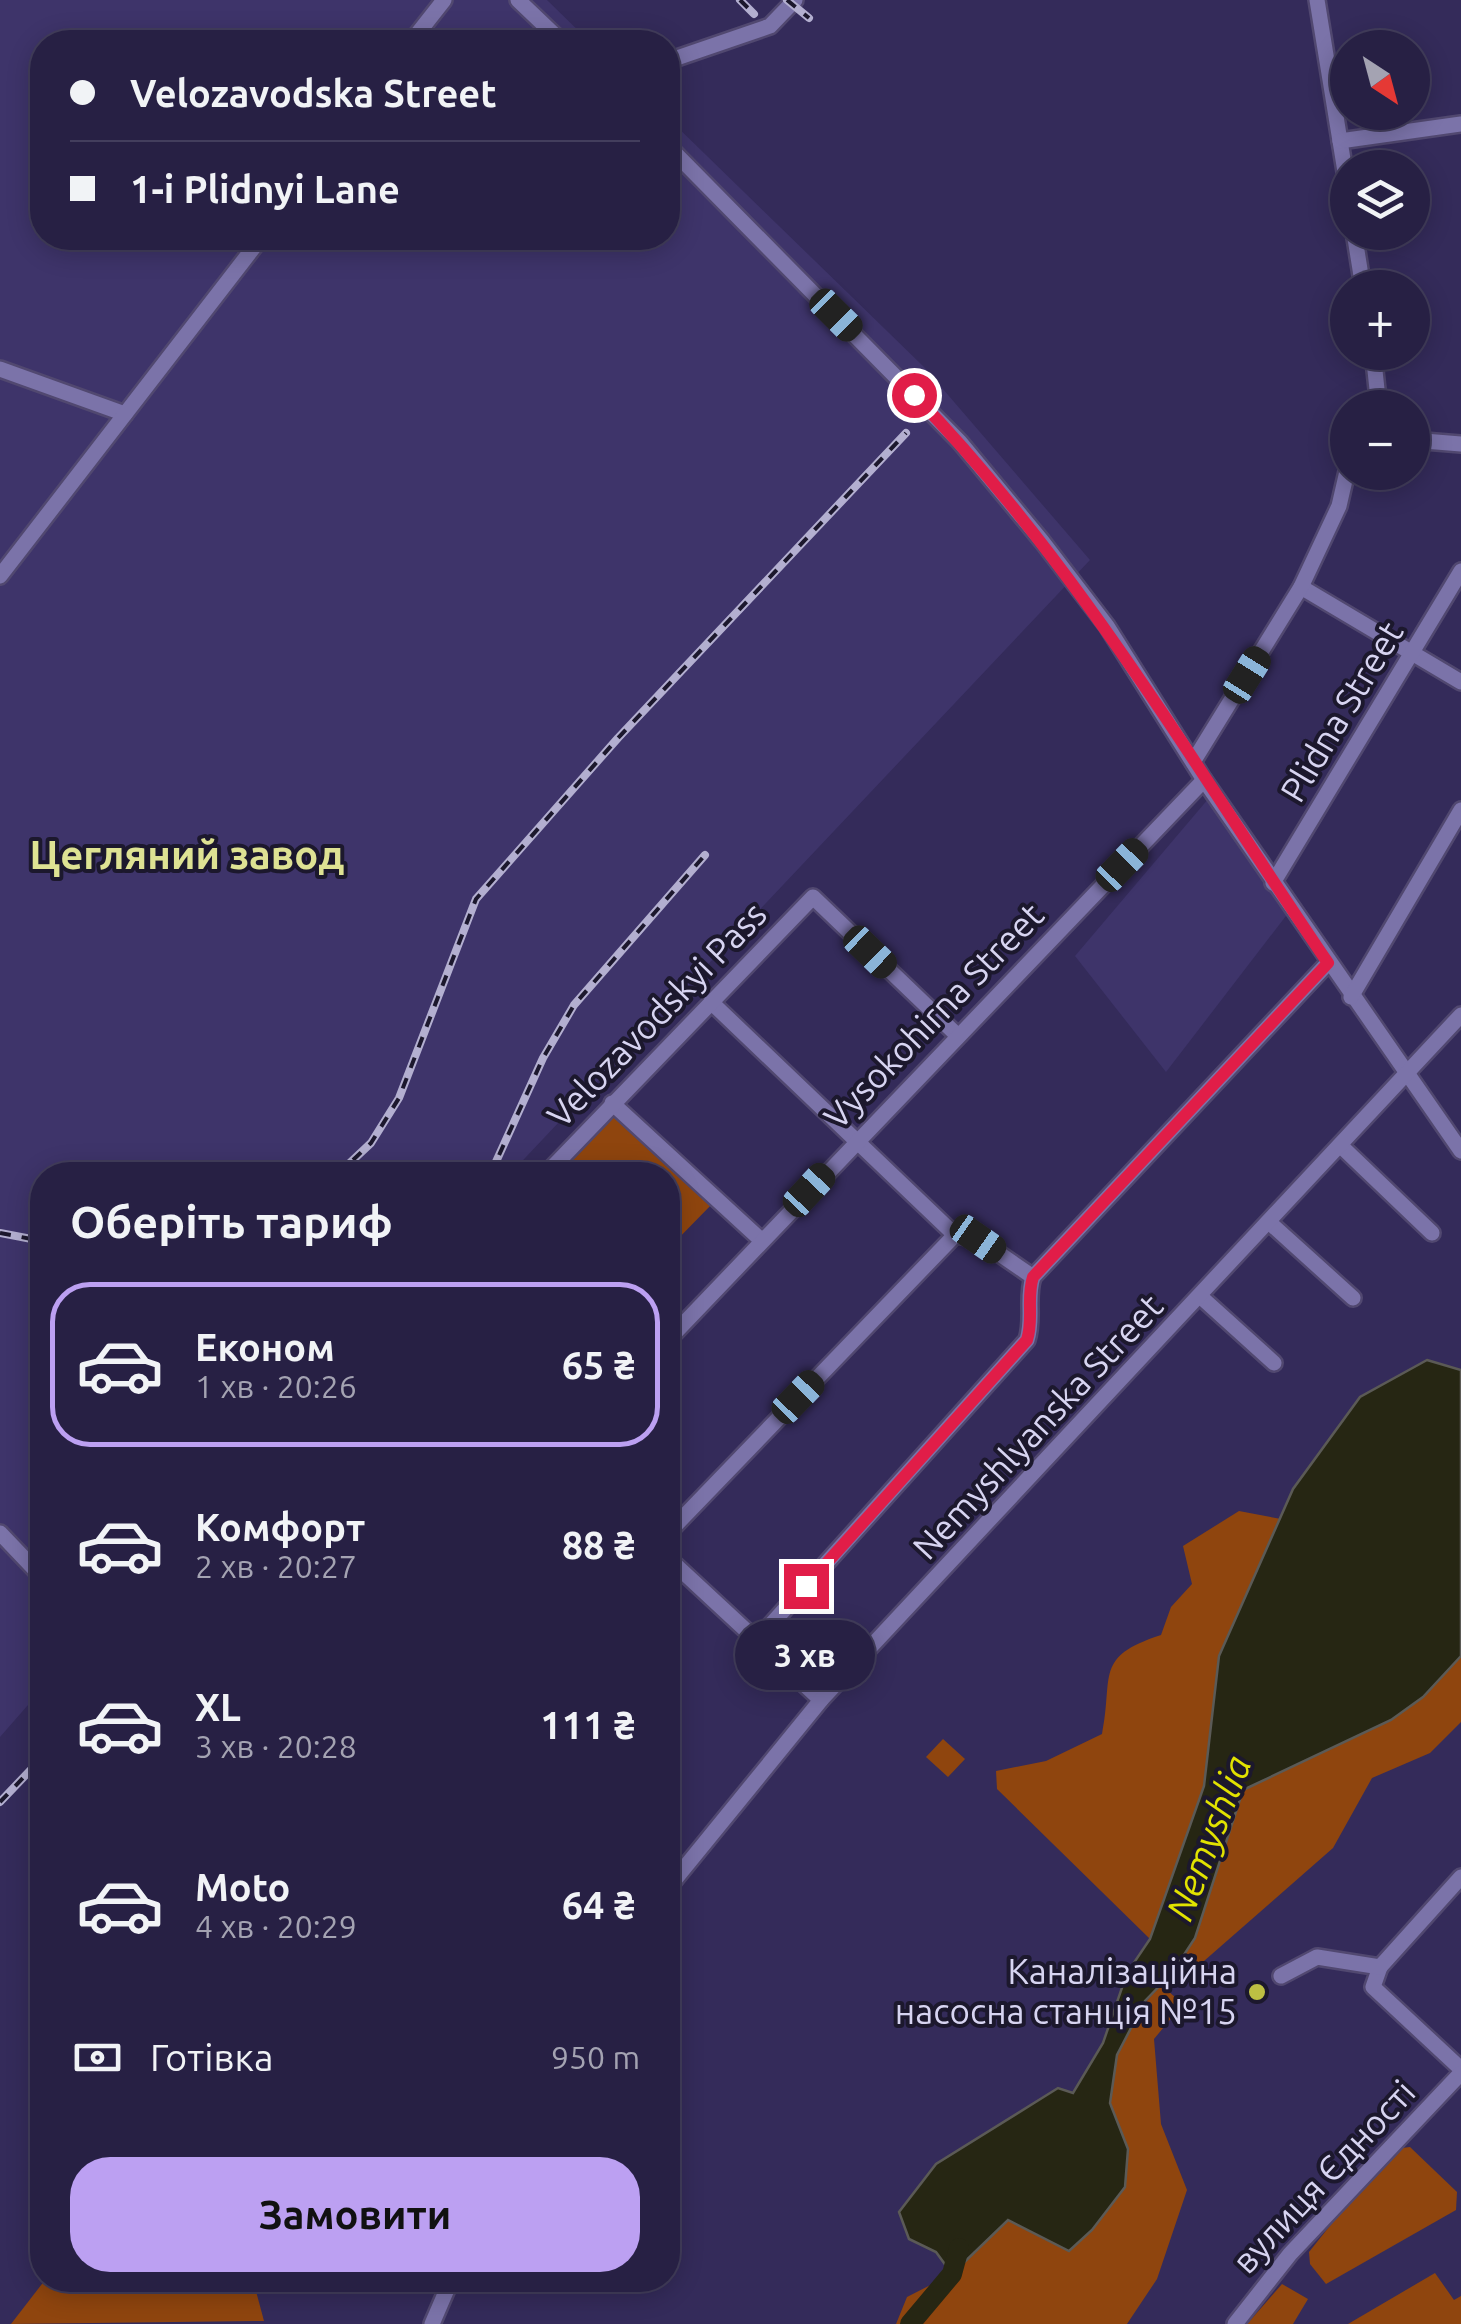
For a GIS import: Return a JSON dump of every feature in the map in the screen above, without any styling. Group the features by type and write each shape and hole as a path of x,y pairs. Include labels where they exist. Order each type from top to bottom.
{"street":[{"path":"420,30 444,0"},
{"path":"518,0 549,30"},
{"path":"680,57 770,26 795,0"},
{"path":"1317,0 1341,150"},
{"path":"1340,141 1461,124"},
{"path":"680,158 960,442 1106,626 1273,883 1461,1151"},
{"path":"0,576 252,250"},
{"path":"0,369 125,414"},
{"path":"1430,441 1461,444"},
{"path":"1193,762 1301,587 1340,506 1343,490"},
{"name":"Plidna Street","path":"1273,883 1461,570"},
{"path":"1301,587 1461,682"},
{"name":"Vysokohirna Street","path":"680,1327 856,1139 1204,780"},
{"path":"1351,997 1461,810"},
{"name":"Velozavodskyi Pass","path":"557,1162 813,897 957,1035"},
{"path":"756,1640 1027,1340 1032,1322 1027,1296 1033,1277 1328,963"},
{"path":"711,1002 955,1234 978,1239 1033,1277"},
{"name":"Nemyshlyanska Street","path":"680,1873 821,1700 1461,1015"},
{"path":"612,1103 677,1162"},
{"path":"1341,1146 1432,1233"},
{"path":"680,1165 762,1240"},
{"path":"1270,1223 1354,1298"},
{"path":"680,1520 955,1234"},
{"path":"1201,1297 1274,1363"},
{"path":"0,1532 30,1564"},
{"path":"680,1569 821,1700"},
{"path":"1461,1877 1380,1967 1373,1988 1461,2071"},
{"path":"1281,1976 1318,1958 1380,1967"},
{"name":"вулиця Єдності","path":"1235,2324 1290,2254 1461,2071"},
{"path":"432,2324 445,2292"}],"shaded area":[{"path":"0,0 547,0 578,30 30,30 30,250 680,250 680,130 924,367 1090,560 521,1162 30,1162 30,1703 0,1737"},
{"path":"1209,798 1289,912 1166,1072 1075,956"},
{"path":"609,1112 616,1113 670,1162 563,1162"},
{"path":"680,1171 714,1202 680,1237"},
{"path":"1239,1511 1281,1519 1219,1656 1204,1786 1150,1939 997,1789 996,1771 1046,1761 1102,1734 1110,1671 1116,1661 1139,1643 1161,1635 1171,1607 1192,1584 1183,1546"},
{"path":"1461,1656 1461,1722 1430,1753 1372,1778 1333,1848 1180,1982 1172,1973 1195,1938 1243,1790 1391,1720 1423,1697"},
{"path":"943,1739 965,1759 948,1777 926,1757"},
{"path":"1161,1985 1183,2004 1154,2039 1161,2124 1187,2190 1157,2279 1127,2324 896,2324 907,2297 952,2274 1008,2220 1048,2241 1128,2149 1110,2105 1111,2073 1131,2024"},
{"path":"1410,2147 1457,2192 1456,2210 1326,2284 1310,2264 1309,2252 1368,2178 1402,2148"},
{"path":"1435,2273 1454,2300 1461,2296 1461,2324 1348,2324"},
{"path":"1282,2284 1308,2299 1293,2324 1247,2324"},
{"path":"36,2292 256,2292 264,2321 11,2324"}],"water":[{"path":"1427,1360 1461,1370 1461,1656 1423,1697 1391,1720 1243,1790 1195,1938 1172,1973 1145,2001 1117,2055 1110,2103 1128,2149 1125,2187 1092,2230 1069,2251 1008,2220 952,2274 936,2252 909,2239 899,2212 936,2164 1058,2088 1073,2093 1103,2043 1127,1973 1150,1939 1204,1786 1219,1656 1293,1489 1360,1397"}],"waterway":[{"name":"Nemyshlia","path":"910,2324 952,2274 959,2248"}],"railway":[{"path":"740,0 754,14"},
{"path":"787,0 809,18"},
{"path":"351,1162 371,1143 399,1098 476,899 618,738 906,433"},
{"path":"496,1162 543,1058 574,1005 705,855"},
{"path":"0,1233 30,1239"},
{"path":"0,1802 30,1771"}],"place":[{"name":"Каналізаційна насосна станція №15","path":"1257,1992"}],"district":[{"name":"Цегляний завод","path":"187,855"}],"route":[{"path":"806,1586 1027,1340 1032,1322 1027,1296 1033,1277 1328,963 1106,626 960,442 914,395"}]}
